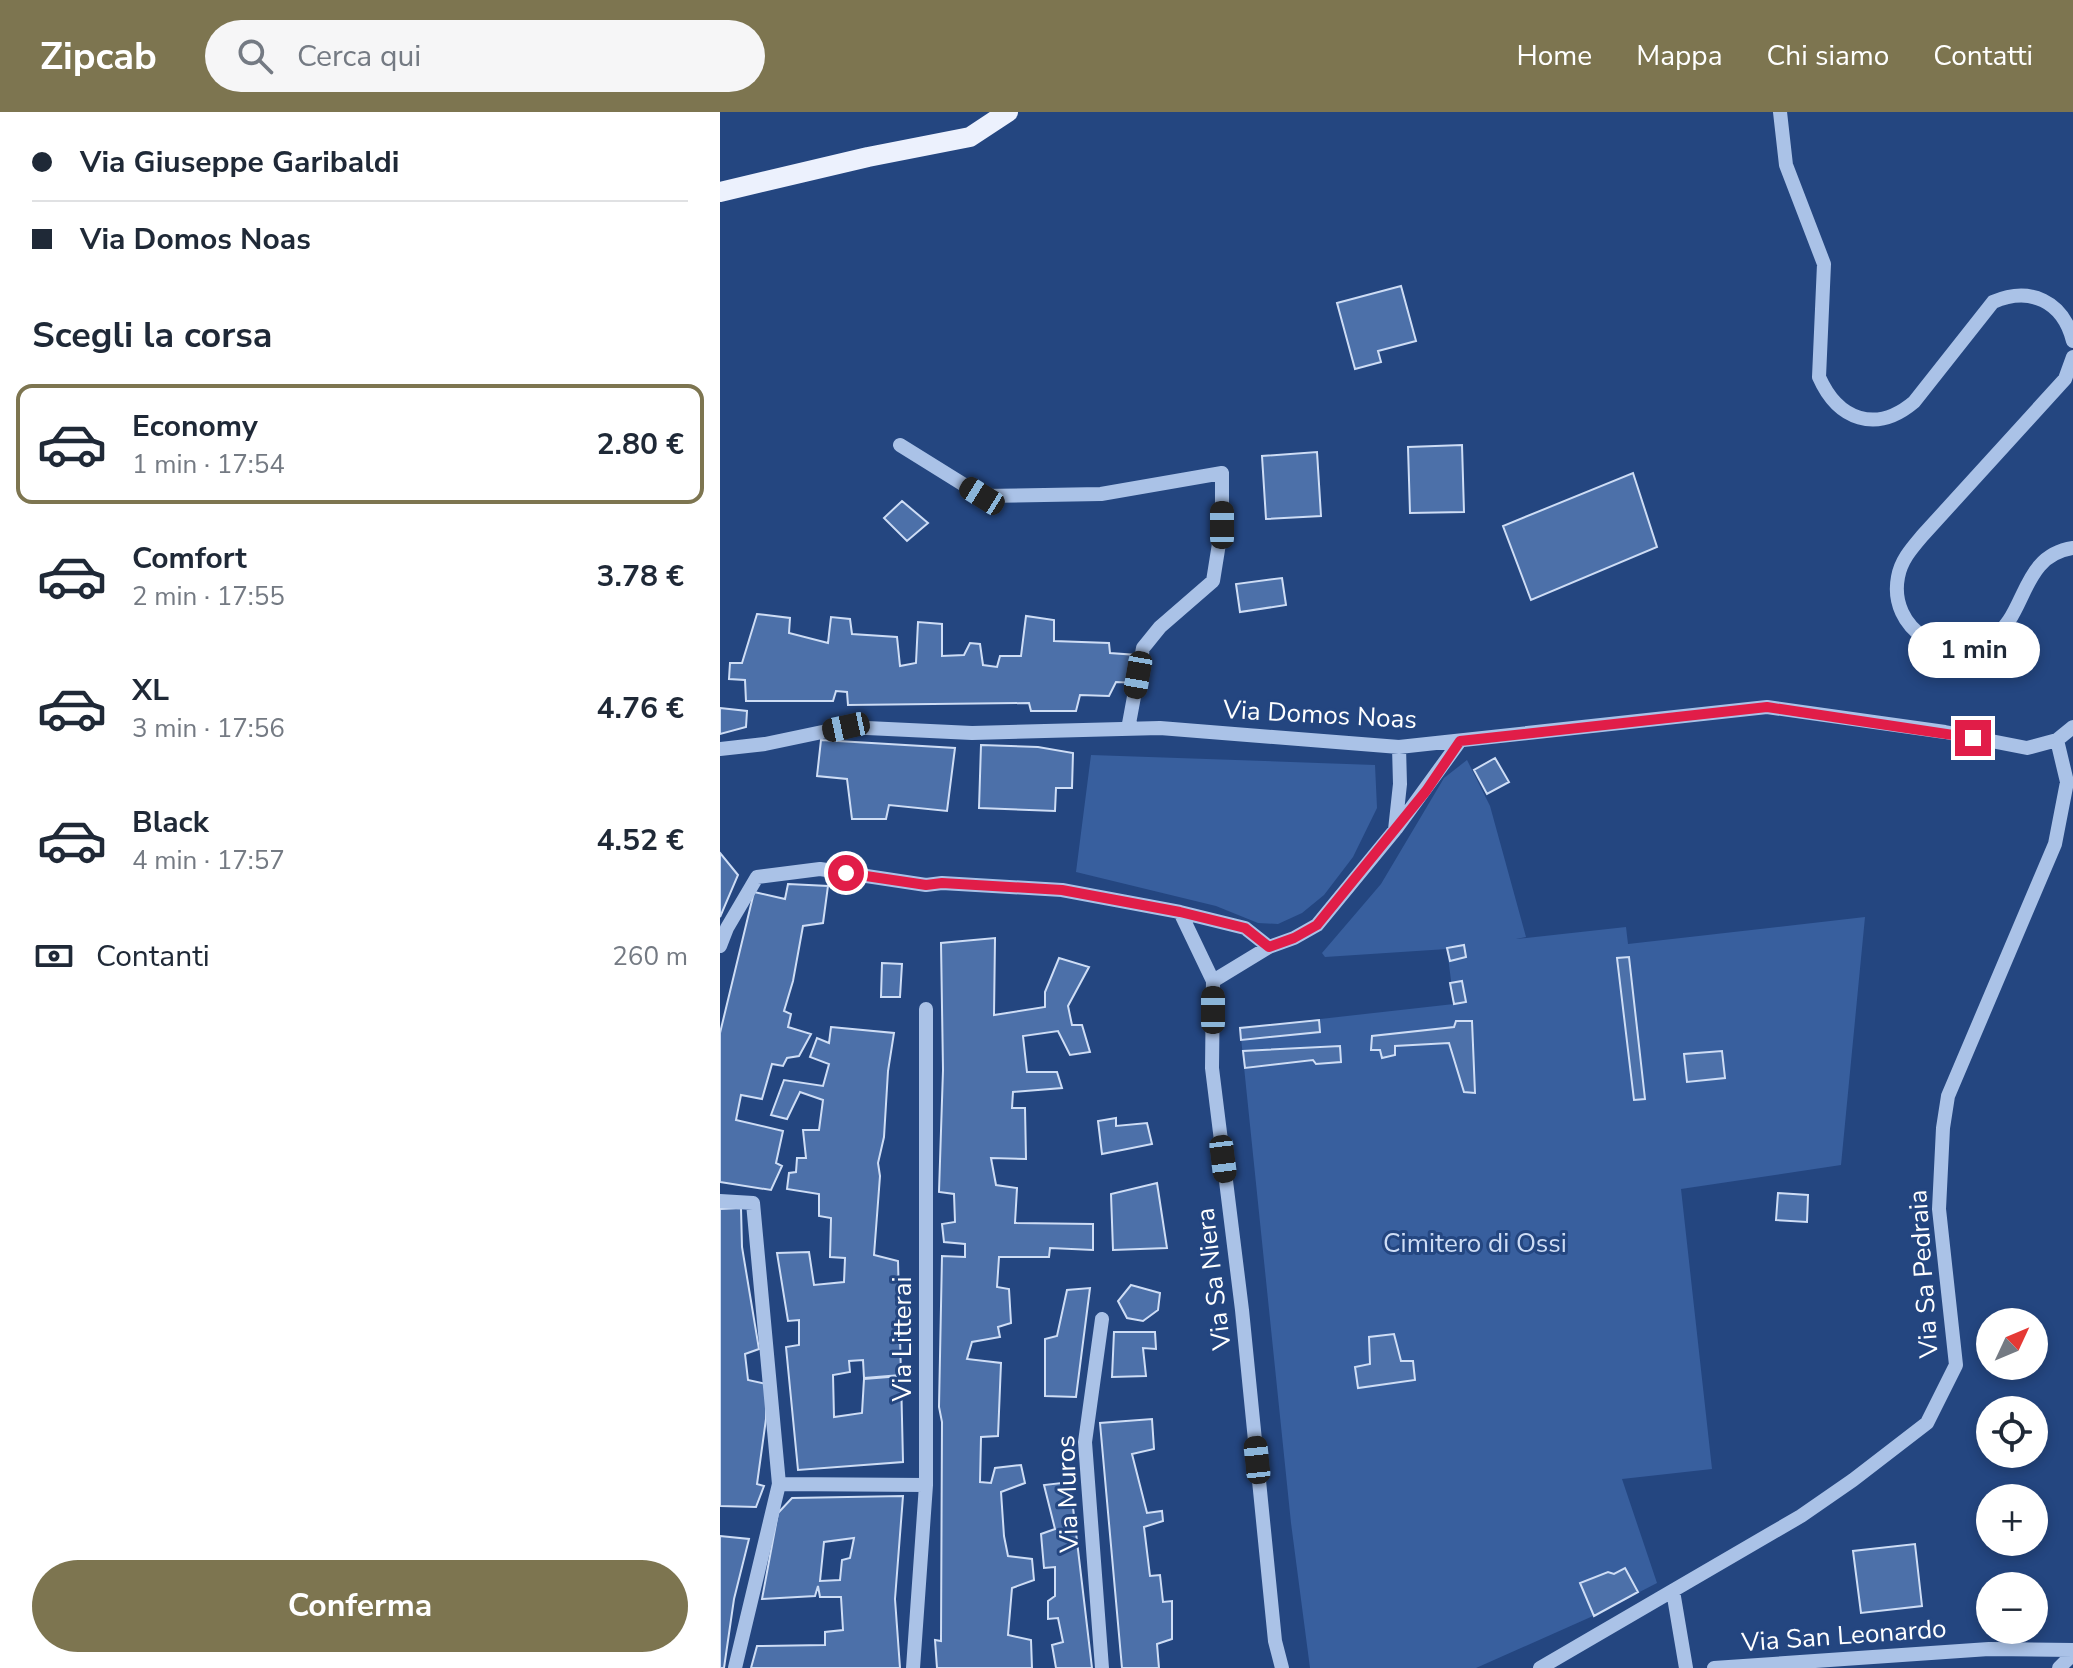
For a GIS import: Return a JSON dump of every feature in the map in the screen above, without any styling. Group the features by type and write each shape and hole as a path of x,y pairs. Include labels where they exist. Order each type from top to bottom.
{"main road":[{"path":"720,192 970,137 1008,112"}],"street":[{"path":"1780,112 1786,165 1824,264 1819,377 1838,407 1852,416 1873,420 1892,417 1904,411 1993,302 2005,297 2031,296 2047,302 2061,313 2073,341"},
{"path":"2073,357 2065,379 1908,554 1898,575 1901,610 1911,628 1925,640 1941,647 1960,649 1979,645 1994,637 2006,625 2041,563 2055,553 2073,548"},
{"path":"900,445 982,496 1101,494 1222,473 1222,525 1213,581 1160,627 1143,648 1128,729"},
{"name":"Via Domos Noas","path":"720,749 765,744 846,727 972,733 1160,728 1399,747 1767,707 1945,732 2027,748 2057,740"},
{"path":"2057,740 2073,727"},
{"name":"Via Sa Pedraia","path":"1540,1668 1801,1516 1927,1423 1956,1365 1939,1209 1943,1128 1948,1096 2055,844 2067,782 2057,740"},
{"path":"1180,912 1213,981 1269,947 1317,925 1395,830 1460,741"},
{"path":"1395,830 1400,784 1399,747"},
{"path":"720,946 757,877 820,869 926,885 942,883 1062,890 1180,912 1245,928 1269,947"},
{"name":"Via Sa Niera","path":"1213,981 1212,1068 1242,1310 1275,1641 1282,1668"},
{"name":"Via Litterai","path":"913,1668 926,1485 926,1009"},
{"path":"720,1201 753,1203 779,1484 735,1668"},
{"name":"Via Muros","path":"1102,1319 1085,1442 1102,1668"},
{"path":"779,1484 926,1485"},
{"path":"1673,1591 1686,1668"},
{"name":"Via San Leonardo","path":"1714,1668 1989,1649 2073,1652"},
{"path":"2059,1668 2073,1652"}],"green space":[{"path":"1091,755 1375,765 1377,808 1353,857 1324,895 1302,913 1278,924 1258,923 1216,906 1076,872"},
{"name":"Cimitero di Ossi","path":"1467,760 1490,806 1526,937 1516,939 1626,927 1628,944 1865,917 1841,1165 1681,1189 1712,1469 1622,1479 1657,1583 1593,1616 1476,1668 1310,1668 1291,1523 1240,1028 1454,1004 1447,949 1325,957 1322,953 1381,884 1444,778"}],"building":[{"path":"1401,286 1416,341 1378,351 1381,362 1355,369 1337,303"},
{"path":"1462,445 1464,512 1410,513 1408,447"},
{"path":"1317,452 1321,516 1266,519 1262,456"},
{"path":"1633,473 1657,547 1531,600 1503,526"},
{"path":"902,501 928,523 907,541 884,518"},
{"path":"1282,578 1286,605 1240,612 1236,584"},
{"path":"757,614 790,618 789,633 828,643 831,617 850,619 852,634 897,637 900,666 916,663 918,622 942,624 942,656 964,655 970,643 980,644 983,665 997,667 1000,656 1021,656 1026,616 1054,620 1054,641 1109,643 1110,653 1137,655 1136,683 1116,682 1109,696 1080,695 1076,711 1031,711 1029,703 848,705 847,692 836,691 833,701 746,701 745,680 729,679 730,663 742,663"},
{"path":"720,708 747,711 746,727 720,734"},
{"path":"821,740 955,748 947,811 889,805 886,819 852,819 847,779 817,776"},
{"path":"981,745 1038,747 1073,753 1072,788 1056,788 1055,811 979,808"},
{"path":"1495,758 1509,782 1487,794 1474,770"},
{"path":"720,853 738,875 720,917"},
{"path":"788,884 828,886 823,923 803,926 784,1011 791,1014 788,1027 811,1034 799,1056 787,1058 783,1066 772,1064 762,1099 741,1095 736,1120 783,1131 776,1163 782,1166 771,1190 720,1182 720,1033 754,892 785,899"},
{"path":"995,938 994,1015 1045,1007 1045,992 1059,958 1089,967 1068,1006 1072,1025 1082,1025 1090,1052 1070,1055 1058,1031 1023,1036 1027,1072 1057,1072 1062,1088 1013,1092 1012,1108 1025,1108 1026,1159 991,1158 996,1185 1017,1188 1015,1223 1093,1224 1093,1250 1050,1248 1049,1257 999,1257 997,1287 1009,1289 1011,1323 998,1327 1000,1337 972,1342 967,1359 1001,1363 998,1436 981,1437 980,1482 991,1483 995,1468 1021,1465 1025,1483 1001,1492 1004,1536 1008,1556 1032,1559 1034,1580 1012,1588 1008,1635 1031,1640 1032,1668 937,1668 935,1640 941,1641 942,1422 939,1407 942,1256 965,1257 965,1244 944,1242 942,1224 955,1222 954,1194 939,1192 943,1070 941,943"},
{"path":"1464,945 1466,957 1450,961 1447,948"},
{"path":"1629,957 1645,1099 1634,1100 1617,958"},
{"path":"882,963 902,964 900,997 881,997"},
{"path":"1462,981 1466,1002 1454,1004 1450,983"},
{"path":"1319,1020 1320,1032 1241,1040 1240,1028"},
{"path":"1456,1021 1472,1021 1475,1093 1464,1092 1449,1043 1395,1046 1395,1055 1382,1058 1380,1050 1371,1050 1372,1036 1454,1027"},
{"path":"831,1027 894,1033 884,1137 878,1163 880,1176 874,1255 898,1261 901,1375 864,1378 863,1360 849,1361 850,1372 833,1375 834,1417 862,1413 864,1379 901,1376 903,1462 798,1470 786,1347 799,1345 799,1320 788,1321 777,1253 809,1252 814,1285 844,1282 845,1258 830,1257 831,1218 819,1216 819,1194 787,1189 789,1173 796,1172 797,1158 806,1158 803,1130 819,1130 823,1100 800,1092 787,1119 771,1115 784,1080 823,1086 829,1064 810,1057 817,1038 829,1043"},
{"path":"1340,1046 1341,1062 1316,1064 1313,1060 1245,1068 1243,1051"},
{"path":"1722,1051 1725,1078 1687,1082 1684,1054"},
{"path":"1116,1118 1116,1126 1147,1123 1152,1144 1102,1154 1098,1121"},
{"path":"1157,1183 1167,1248 1113,1250 1111,1194"},
{"path":"1778,1193 1808,1195 1807,1222 1776,1220"},
{"path":"741,1208 742,1247 759,1349 745,1354 748,1380 766,1384 766,1419 757,1484 764,1486 756,1507 720,1506 720,1209"},
{"path":"1131,1285 1160,1293 1158,1310 1143,1321 1127,1318 1118,1301"},
{"path":"1090,1288 1076,1397 1045,1396 1045,1339 1057,1336 1067,1290"},
{"path":"1114,1332 1155,1332 1156,1349 1143,1348 1146,1376 1112,1377"},
{"path":"1394,1334 1401,1361 1413,1361 1415,1380 1358,1388 1355,1367 1370,1364 1369,1337"},
{"path":"1152,1419 1154,1449 1132,1454 1147,1513 1162,1511 1163,1521 1144,1527 1150,1576 1160,1575 1163,1602 1172,1601 1172,1639 1157,1644 1159,1668 1122,1668 1100,1423"},
{"path":"1070,1482 1092,1668 1056,1668 1052,1645 1063,1642 1058,1618 1048,1619 1048,1601 1055,1596 1055,1567 1044,1568 1041,1534 1055,1529 1044,1485"},
{"path":"903,1496 895,1599 900,1668 751,1668 757,1646 825,1645 825,1632 843,1630 841,1597 820,1597 818,1586 815,1596 762,1599 778,1513 792,1498","holes":["854,1538 850,1558 842,1560 840,1580 820,1581 824,1542"]},
{"path":"720,1536 749,1539 734,1599 724,1668 720,1668"},
{"path":"1915,1544 1922,1606 1861,1613 1853,1551"},
{"path":"1625,1568 1638,1592 1594,1616 1580,1583"}],"route":[{"path":"846,873 926,885 942,883 1062,890 1180,912 1245,928 1269,947 1317,925 1426,791 1460,741 1767,707 1973,738"}]}
